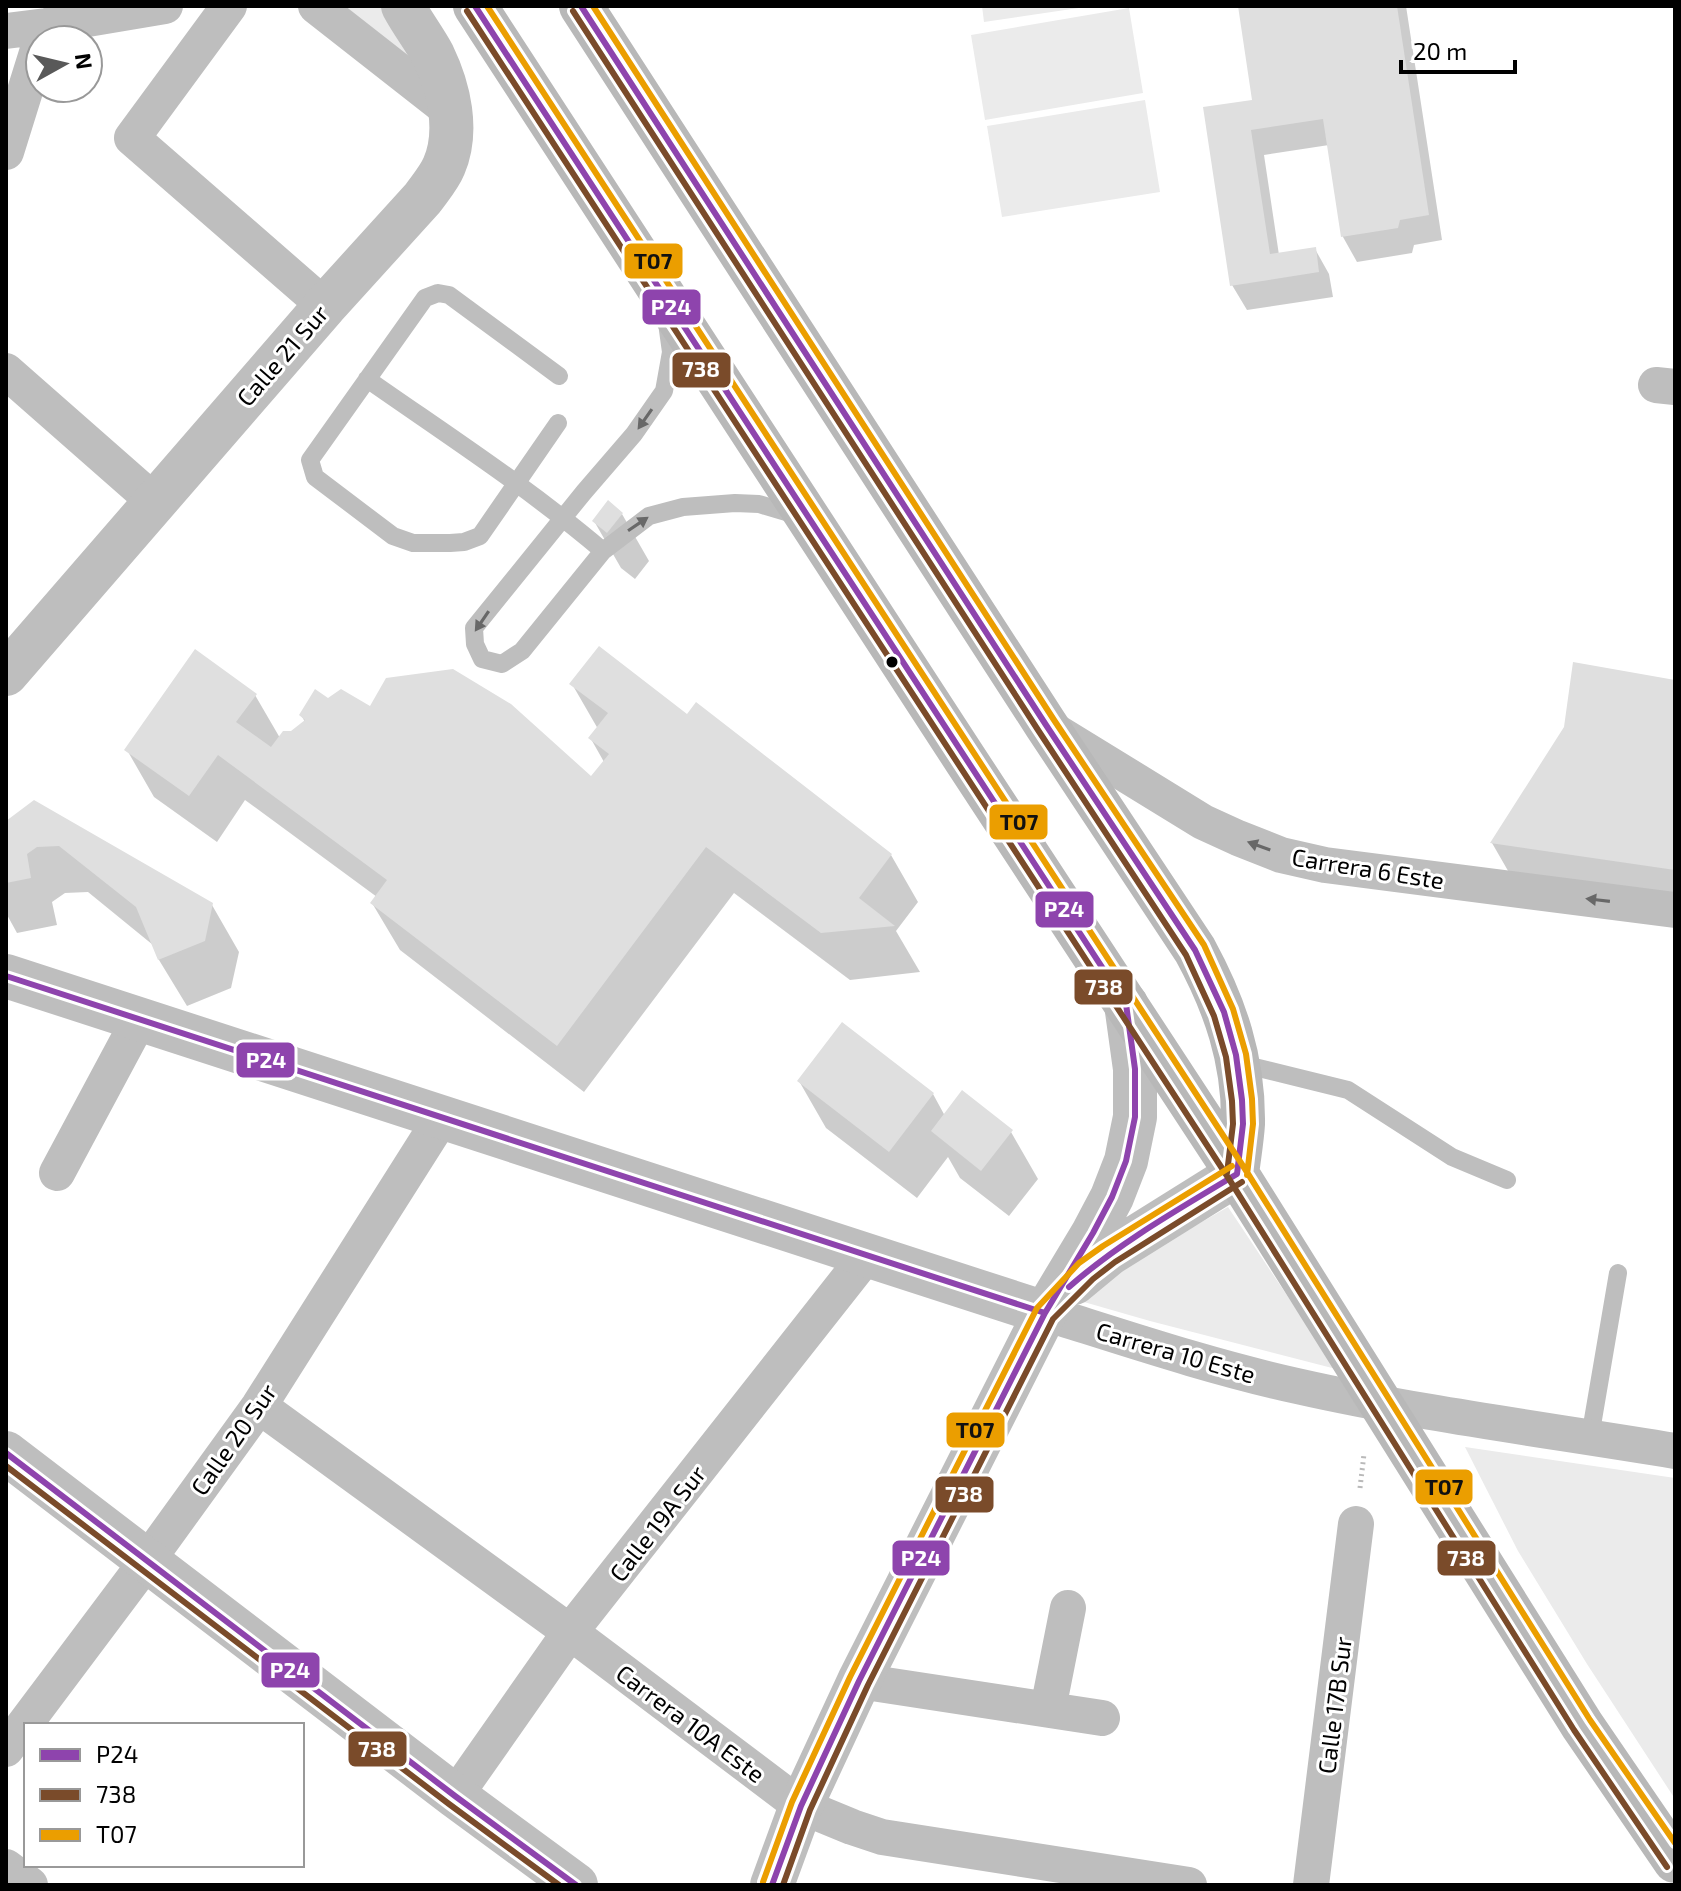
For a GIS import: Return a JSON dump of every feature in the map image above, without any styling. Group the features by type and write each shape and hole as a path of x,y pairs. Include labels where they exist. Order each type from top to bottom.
{"main road":[{"path":"475,6 1237,1174 1582,1725 1675,1861"},
{"path":"581,6 1195,950 1220,999 1238,1063 1243,1125 1237,1174"}],"street":[{"path":"91,24 165,6"},
{"path":"229,6 132,138 325,306"},
{"path":"316,6 450,111"},
{"name":"Calle 21 Sur","path":"6,674 436,181 445,164 450,137 445,83 432,54 403,6"},
{"path":"6,152 24,94"},
{"path":"6,371 155,502"},
{"name":"Carrera 6 Este","path":"1046,725 1203,822 1281,855 1325,865 1675,910"},
{"name":"Carrera 10 Este","path":"6,976 1198,1361 1295,1386 1382,1403 1675,1451"},
{"path":"772,1885 801,1806 859,1681 1045,1313 1112,1197 1126,1161 1135,1117 1135,1069 1126,1004"},
{"path":"57,1173 139,1020"},
{"name":"Calle 20 Sur","path":"26,1723 259,1406 442,1117"},
{"path":"1045,1313 1086,1271 1109,1254 1237,1174"},
{"name":"Calle 19A Sur","path":"455,1796 570,1632 867,1255"},
{"name":"Carrera 10A Este","path":"259,1406 570,1632 801,1806 882,1837 1189,1885"},
{"path":"6,1453 576,1885"},
{"name":"Calle 17B Sur","path":"1311,1885 1356,1524"},
{"path":"1048,1709 1068,1608"},
{"path":"859,1681 1102,1718"},
{"name":"Calle 20 Sur","path":"6,1749 24,1725"},
{"path":"6,1867 30,1885"}],"lane":[{"path":"662,292 671,352 664,391 634,434 474,628 475,644 482,659 502,664 522,651 603,551 649,516 683,507 759,504 789,513 819,534"},
{"path":"558,423 480,536 464,542 413,543 393,536 315,477 310,460 425,298 438,293 449,295 559,376"},
{"path":"367,379 516,483 603,551"},
{"path":"1238,1063 1348,1090 1452,1157 1507,1180"},
{"path":"1590,1437 1618,1273"}],"path":[{"path":"1356,1524 1365,1448"}],"shaded area":[{"path":"340,6 387,6 415,71"},
{"path":"982,6 1092,6 984,22"},
{"path":"1129,8 1143,93 985,120 971,35"},
{"path":"1145,100 1160,192 1002,217 987,126"},
{"path":"1228,1207 1336,1369 1077,1300 1128,1264"},
{"path":"1465,1447 1675,1478 1675,1799 1518,1551"}],"building":[{"path":"1238,6 1397,6 1429,215 1400,220 1398,228 1341,237 1323,119 1251,130 1270,254 1316,247 1319,272 1230,286 1203,107 1252,100"},
{"path":"608,500 623,513 607,533 592,521"},
{"path":"599,646 687,714 696,702 892,854 859,898 895,926 821,933 706,847 557,1046 370,903 387,880 218,755 189,796 124,750 195,649 257,694 236,722 271,747 283,731 291,731 305,720 299,715 315,689 328,698 341,689 370,706 386,678 453,669 511,704 591,776 609,754 588,738 608,713 569,684"},
{"path":"1573,662 1675,680 1675,870 1490,843 1564,727"},
{"path":"34,800 213,903 205,941 158,960 136,907 59,846 37,847 27,854 31,878 6,883 6,821"},
{"path":"842,1022 934,1093 889,1152 797,1081"},
{"path":"962,1090 1013,1130 981,1171 931,1131"}],"transit line":[{"name":"P24","path":"475,6 1126,1004 1135,1069 1135,1117 1126,1161 1112,1197 1045,1313 859,1681 801,1806 772,1885"},
{"name":"T07","path":"487,6 1245,1169 1590,1720 1675,1843"},
{"name":"P24","path":"581,6 1195,950 1224,1012 1236,1055 1242,1100 1243,1124 1237,1174 1129,1241 1069,1287"},
{"name":"T07","path":"593,6 1054,720 1204,945 1233,1009 1246,1054 1253,1124 1247,1175"},
{"name":"738","path":"467,11 1229,1179 1574,1730 1667,1867"},
{"name":"738","path":"573,11 1186,955 1214,1016 1226,1057 1233,1124 1227,1173"},
{"name":"P24","path":"6,976 1045,1313"},
{"name":"T07","path":"763,1882 792,1802 850,1677 1037,1308 1079,1263 1232,1166"},
{"name":"738","path":"783,1885 810,1810 868,1685 1053,1319 1115,1262 1242,1182"},
{"name":"P24","path":"6,1453 576,1885"},
{"name":"738","path":"6,1466 559,1885"}]}
